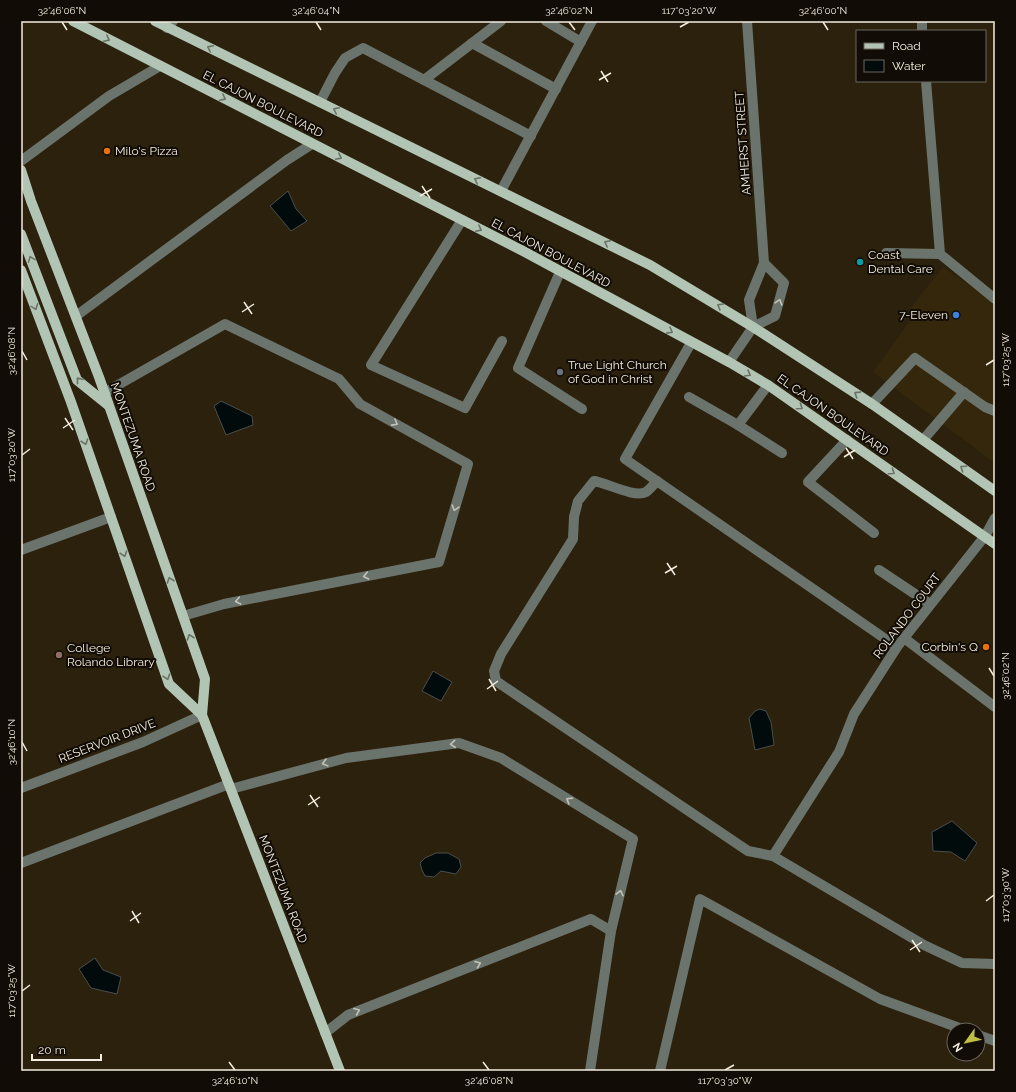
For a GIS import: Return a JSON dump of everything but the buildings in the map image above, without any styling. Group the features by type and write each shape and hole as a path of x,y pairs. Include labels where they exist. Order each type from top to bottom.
{"main road":[{"name":"EL CAJON BOULEVARD","path":"72,21 462,220 729,362 768,385 995,544"},
{"path":"155,21 170,24 320,102 650,265 754,326 872,404 995,491"},
{"name":"MONTEZUMA ROAD","path":"21,170 31,201 104,393 205,679 202,715"},
{"path":"21,234 77,380 108,405"},
{"name":"MONTEZUMA ROAD","path":"21,270 71,402 169,684 202,715 340,1071"}],"street":[{"path":"424,80 502,21"},
{"path":"546,21 581,42"},
{"path":"501,191 592,21"},
{"name":"AMHERST STREET","path":"747,21 764,263 749,300 754,326"},
{"path":"472,43 556,89"},
{"path":"320,102 335,73 345,58 363,48 531,136"},
{"path":"21,161 109,96 160,66"},
{"path":"926,82 940,254"},
{"path":"76,316 287,160 312,144"},
{"path":"462,220 370,365 464,408 502,341"},
{"path":"886,253 940,254 995,299"},
{"path":"729,362 754,326 776,316 784,283 764,263"},
{"path":"560,272 518,368 582,408"},
{"path":"104,393 225,324 339,379 360,404 468,464 439,562 224,604 183,616"},
{"path":"691,343 625,459 897,647"},
{"path":"872,404 915,358 986,407 995,411"},
{"path":"738,425 768,385"},
{"path":"923,440 964,392"},
{"path":"689,397 738,425 782,453"},
{"path":"847,440 808,482 874,533"},
{"path":"657,481 645,492 638,493 628,492 603,482 594,481 578,502 574,517 573,539 501,654 494,671 496,681 748,851 773,856 924,945 962,963 995,964"},
{"path":"21,550 111,517"},
{"name":"ROLANDO COURT","path":"773,856 839,752 854,714 897,647 984,536 995,518"},
{"path":"879,570 930,604"},
{"path":"904,638 995,707"},
{"name":"RESERVOIR DRIVE","path":"21,788 143,742 202,715"},
{"path":"21,863 230,787 346,758 459,743 501,758 633,840 611,931 590,1071"},
{"path":"660,1071 700,899 880,999 946,1023"},
{"path":"325,1033 348,1015 591,919 611,931"}],"shaded area":[{"path":"943,267 995,304 995,463 873,372 914,315 909,310"}],"water":[{"path":"288,191 296,209 307,221 291,231 270,206"},
{"path":"221,401 252,416 253,425 226,435 214,406"},
{"path":"433,671 452,682 441,701 422,691"},
{"path":"760,709 766,711 771,722 774,745 755,750 749,718 755,711"},
{"path":"952,821 977,843 965,861 951,852 933,851 932,832"},
{"path":"436,853 448,853 459,859 461,867 456,874 441,871 434,877 425,876 420,863 425,858"},
{"path":"95,958 103,970 121,977 117,994 91,988 79,969"}],"place":[{"name":"Milo's Pizza","path":"107,151"},
{"name":"Coast Dental Care","path":"860,262"},
{"name":"7-Eleven","path":"956,315"},
{"name":"True Light Church of God in Christ","path":"560,372"},
{"name":"Corbin's Q","path":"986,647"},
{"name":"College Rolando Library","path":"59,655"}]}
